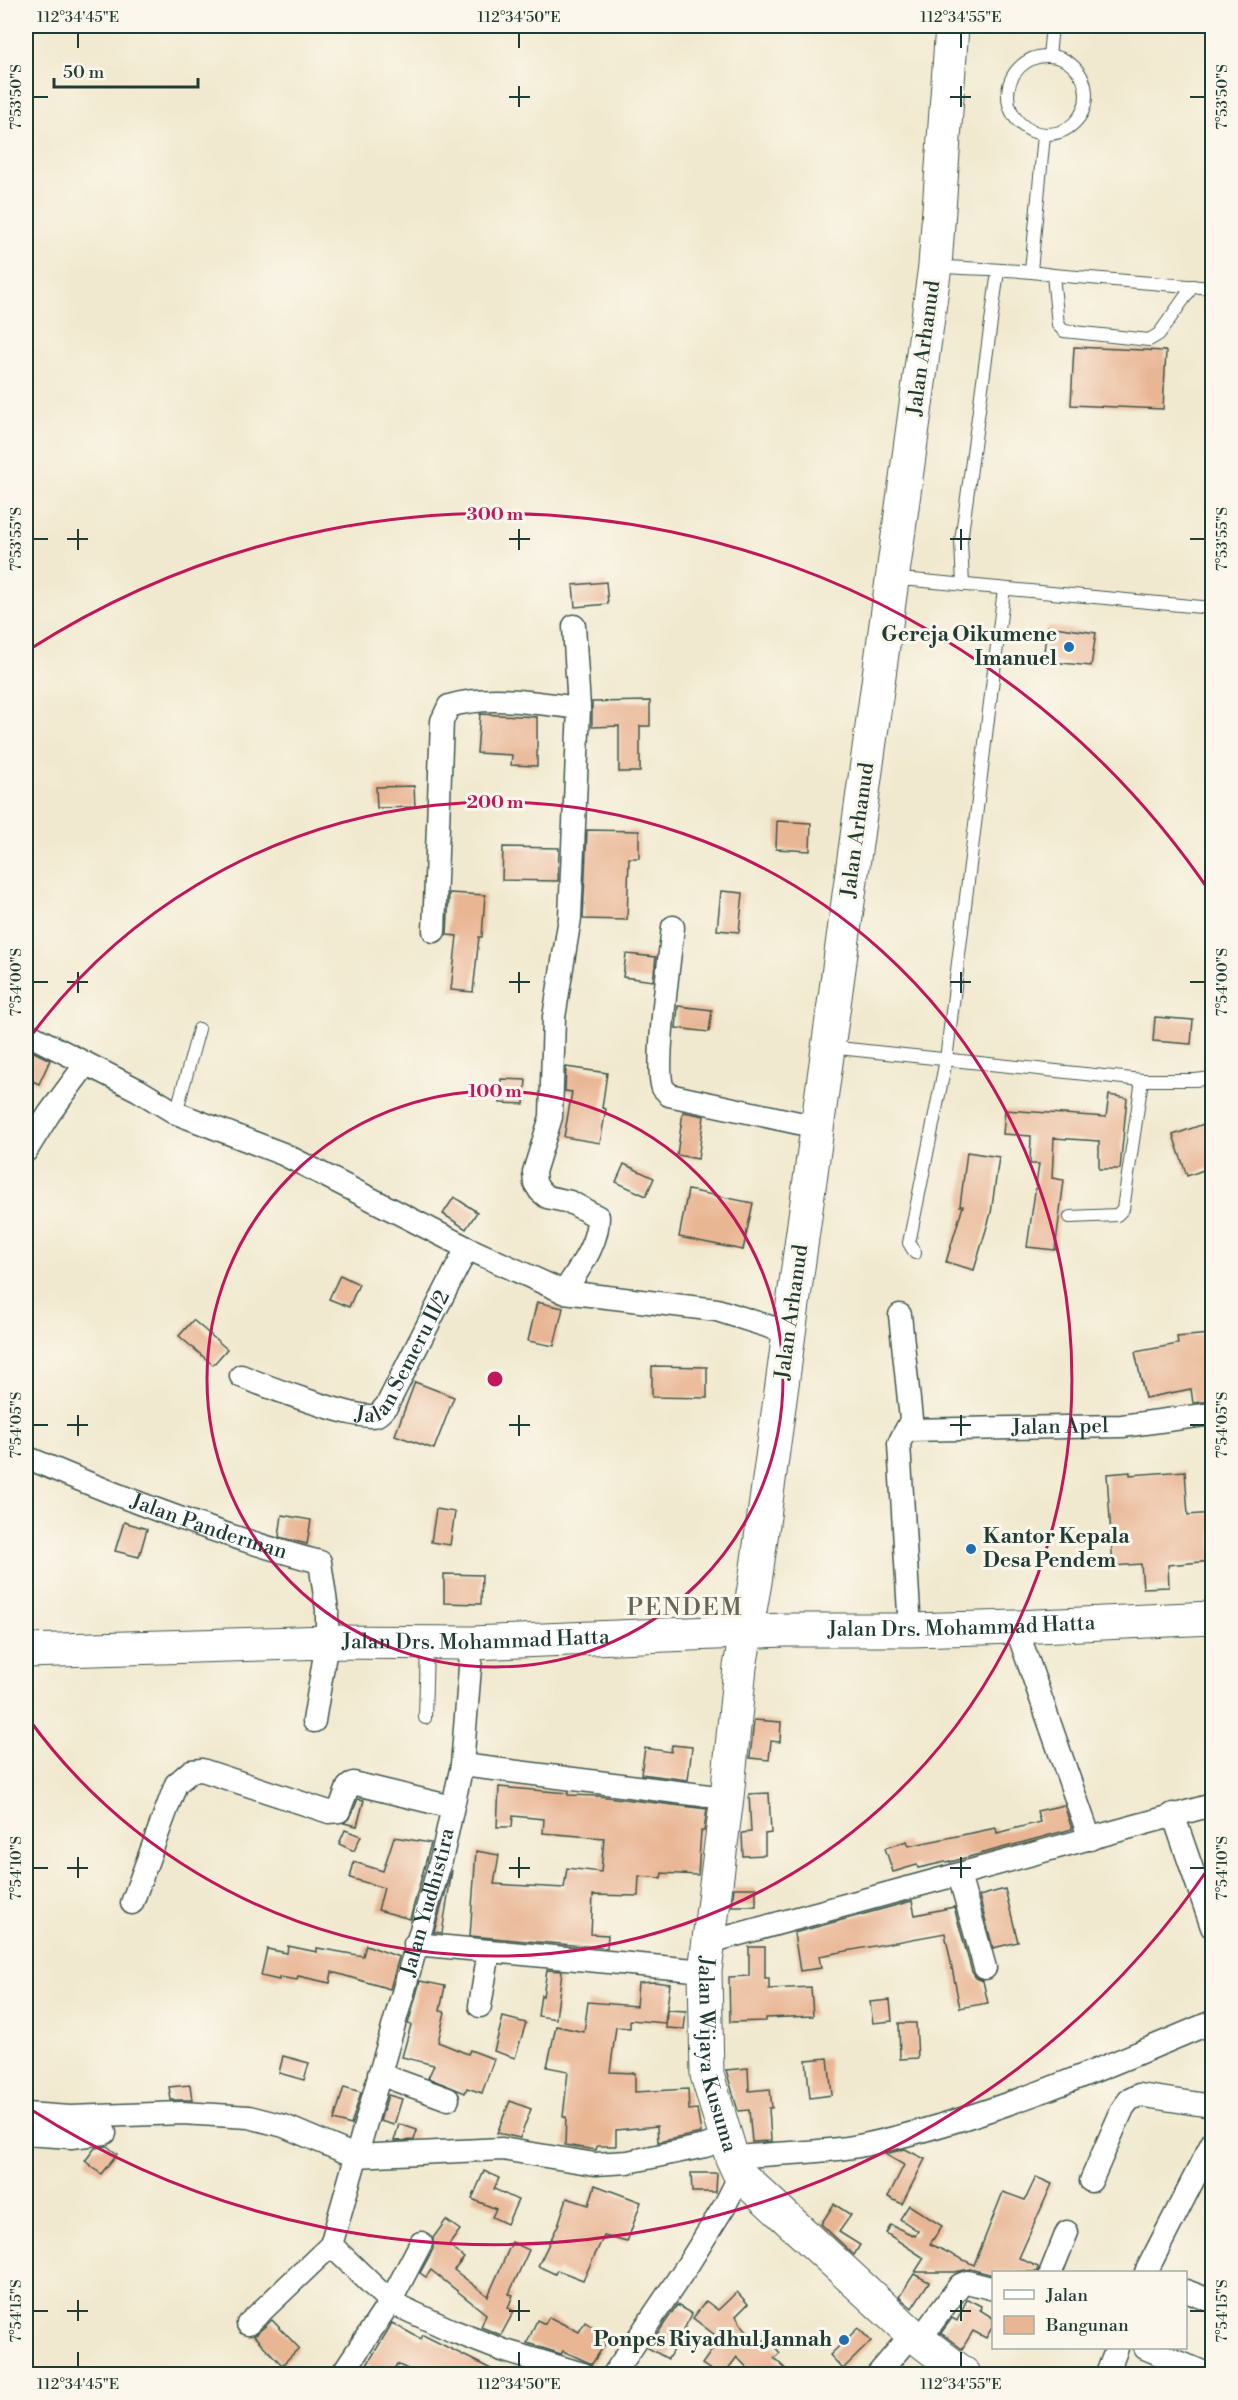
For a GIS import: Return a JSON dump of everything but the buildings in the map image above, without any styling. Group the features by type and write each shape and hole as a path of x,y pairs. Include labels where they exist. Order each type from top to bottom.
{"main road":[{"name":"Jalan Arhanud","path":"745,1632 755,1582 935,266 952,26"},
{"name":"Jalan Drs. Mohammad Hatta","path":"26,1651 327,1642 472,1643 786,1630 910,1630 1212,1618"},
{"name":"Jalan Wijaya Kusuma","path":"745,1632 707,1956 707,2075 731,2153 916,2336 964,2374"}],"street":[{"path":"564,1292 598,1232 598,1217 570,1202 547,1197 535,1183 534,1172 551,1117 554,1017 570,918 579,708 574,626"},
{"path":"434,931 442,721 449,706 470,700 529,702 579,708"},
{"path":"674,927 662,1031 661,1078 663,1089 669,1095 817,1127"},
{"path":"26,1033 176,1113 283,1154 467,1248 564,1292 717,1310 789,1333"},
{"path":"26,1151 49,1114 86,1064"},
{"name":"Jalan Semeru II/2","path":"241,1376 329,1407 364,1417 376,1416 387,1405 467,1248"},
{"path":"900,1315 911,1419 907,1431 902,1435 898,1444 910,1630"},
{"name":"Jalan Apel","path":"907,1431 1122,1426 1212,1414"},
{"name":"Jalan Panderman","path":"26,1457 120,1497 269,1550 320,1563 327,1610 327,1642"},
{"path":"1016,1627 1090,1839"},
{"path":"314,1721 327,1642"},
{"name":"Jalan Yudhistira","path":"331,2245 415,1944 442,1856 462,1765 472,1643"},
{"path":"462,1765 709,1797 727,1797"},
{"path":"132,1903 176,1784 191,1771 202,1770 328,1812 339,1810 348,1787 353,1783 452,1807"},
{"path":"415,1944 489,1951 707,1956 853,1901 959,1875 1212,1805"},
{"path":"1173,1814 1212,1927"},
{"path":"959,1875 985,1968"},
{"path":"480,2006 489,1951"},
{"path":"26,2134 182,2113 249,2117 284,2126 353,2163 411,2161 502,2149 595,2164 628,2162 705,2146 731,2153 828,2151 862,2146 926,2130 1068,2083 1212,2022"},
{"path":"379,2074 448,2099"},
{"path":"1091,2181 1123,2108 1129,2100 1139,2095 1212,2106"},
{"path":"26,2114 70,2127 105,2133"},
{"path":"1147,2271 1212,2143"},
{"path":"614,2374 725,2205 731,2153"},
{"path":"1051,2271 1067,2232"},
{"path":"346,2374 390,2302 421,2243"},
{"path":"248,2324 331,2245 390,2302 492,2346 583,2374"},
{"path":"878,2374 916,2336 960,2285 968,2282 992,2289"},
{"path":"1187,2292 1212,2301"},
{"path":"1107,2374 1117,2349"},
{"path":"1147,2349 1207,2374"}],"lane":[{"path":"1050,56 1052,26"},
{"path":"1050,56 1072,65 1085,86 1086,98 1077,121 1062,131 1044,135 1032,132 1013,116 1009,108 1007,92 1012,76 1026,62 1037,57 1050,56"},
{"path":"1031,271 1044,135"},
{"path":"935,266 1031,271 1053,275 1212,288"},
{"path":"963,585 961,541 998,271"},
{"path":"1053,275 1058,325 1064,331 1149,340 1159,334 1194,286"},
{"path":"892,580 913,580 1212,608"},
{"path":"915,1253 909,1243 946,1060 1004,589"},
{"path":"176,1113 199,1029"},
{"path":"828,1047 1142,1080 1212,1078"},
{"path":"1070,1217 1117,1215 1123,1209 1142,1080"},
{"path":"424,1718 427,1642"}],"place":[{"name":"Gereja Oikumene Imanuel","path":"1069,647"},
{"name":"Kantor Kepala Desa Pendem","path":"971,1549"},
{"name":"Ponpes Riyadhul Jannah","path":"844,2340"}],"district":[{"name":"PENDEM","path":"685,1608"}]}
